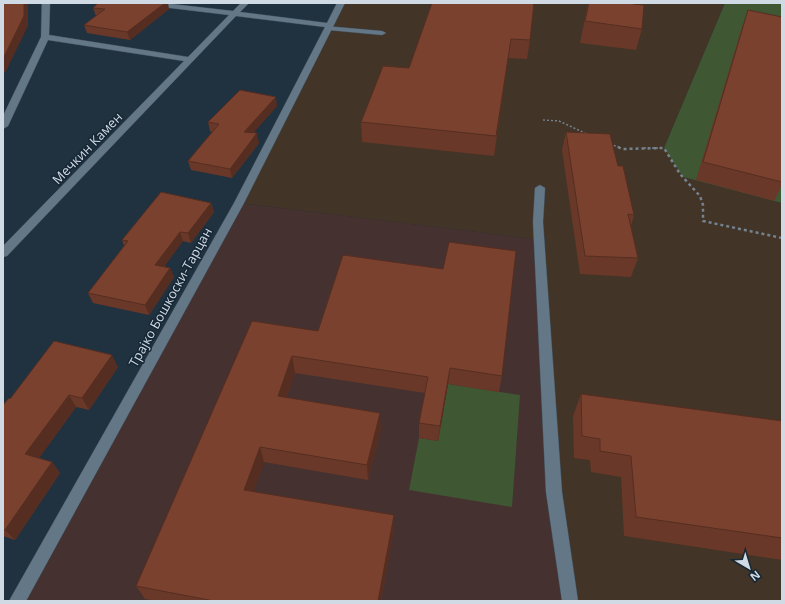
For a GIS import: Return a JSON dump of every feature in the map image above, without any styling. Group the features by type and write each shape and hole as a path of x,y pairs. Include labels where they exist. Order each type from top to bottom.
{"street":[{"path":"3,126 45,37 46,3"},
{"path":"145,3 187,5 382,33"},
{"name":"Мечкин Камен","path":"3,253 245,3"},
{"name":"Трајко Бошкоски-Тарцан","path":"17,601 239,203 341,3"},
{"path":"45,37 190,60"},
{"path":"540,188 538,222 554,492 570,601"}],"path":[{"path":"543,120 559,121 594,137"},
{"path":"608,143 622,149 664,148 683,177 700,195 704,205 703,221 782,238"}],"shaded area":[{"path":"340,3 725,3 664,148 683,177 782,203 782,601 566,601 535,239 239,203"},
{"path":"239,203 535,239 566,601 17,601"}],"green space":[{"path":"725,3 782,3 782,203 683,177 664,148"},
{"path":"448,384 520,395 512,507 409,490 419,438 438,441"}],"building":[{"path":"3,3 24,3 24,16 3,59"},
{"path":"98,3 165,3 127,32 84,25 105,9 93,8"},
{"path":"432,3 534,3 530,40 511,39 496,136 361,122 383,66 409,68"},
{"path":"589,3 633,3 644,5 642,29 585,21"},
{"path":"748,10 782,17 782,182 703,162"},
{"path":"240,90 276,97 244,132 257,133 230,169 188,161 219,124 208,122"},
{"path":"566,132 610,134 618,166 623,166 634,215 628,214 638,258 585,256"},
{"path":"161,192 211,203 188,233 180,232 155,265 170,268 145,305 88,293 128,241 122,240"},
{"path":"449,242 516,251 502,376 450,368 440,426 419,423 428,377 292,356 278,396 380,413 367,465 260,447 244,490 394,515 378,601 214,601 136,586 252,321 318,331 343,255 443,269"},
{"path":"54,341 112,355 82,398 69,395 25,454 52,462 5,530 3,529 3,405 9,398 10,399"},
{"path":"581,394 782,421 782,538 636,517 631,456 600,451 600,439 582,436"}]}
